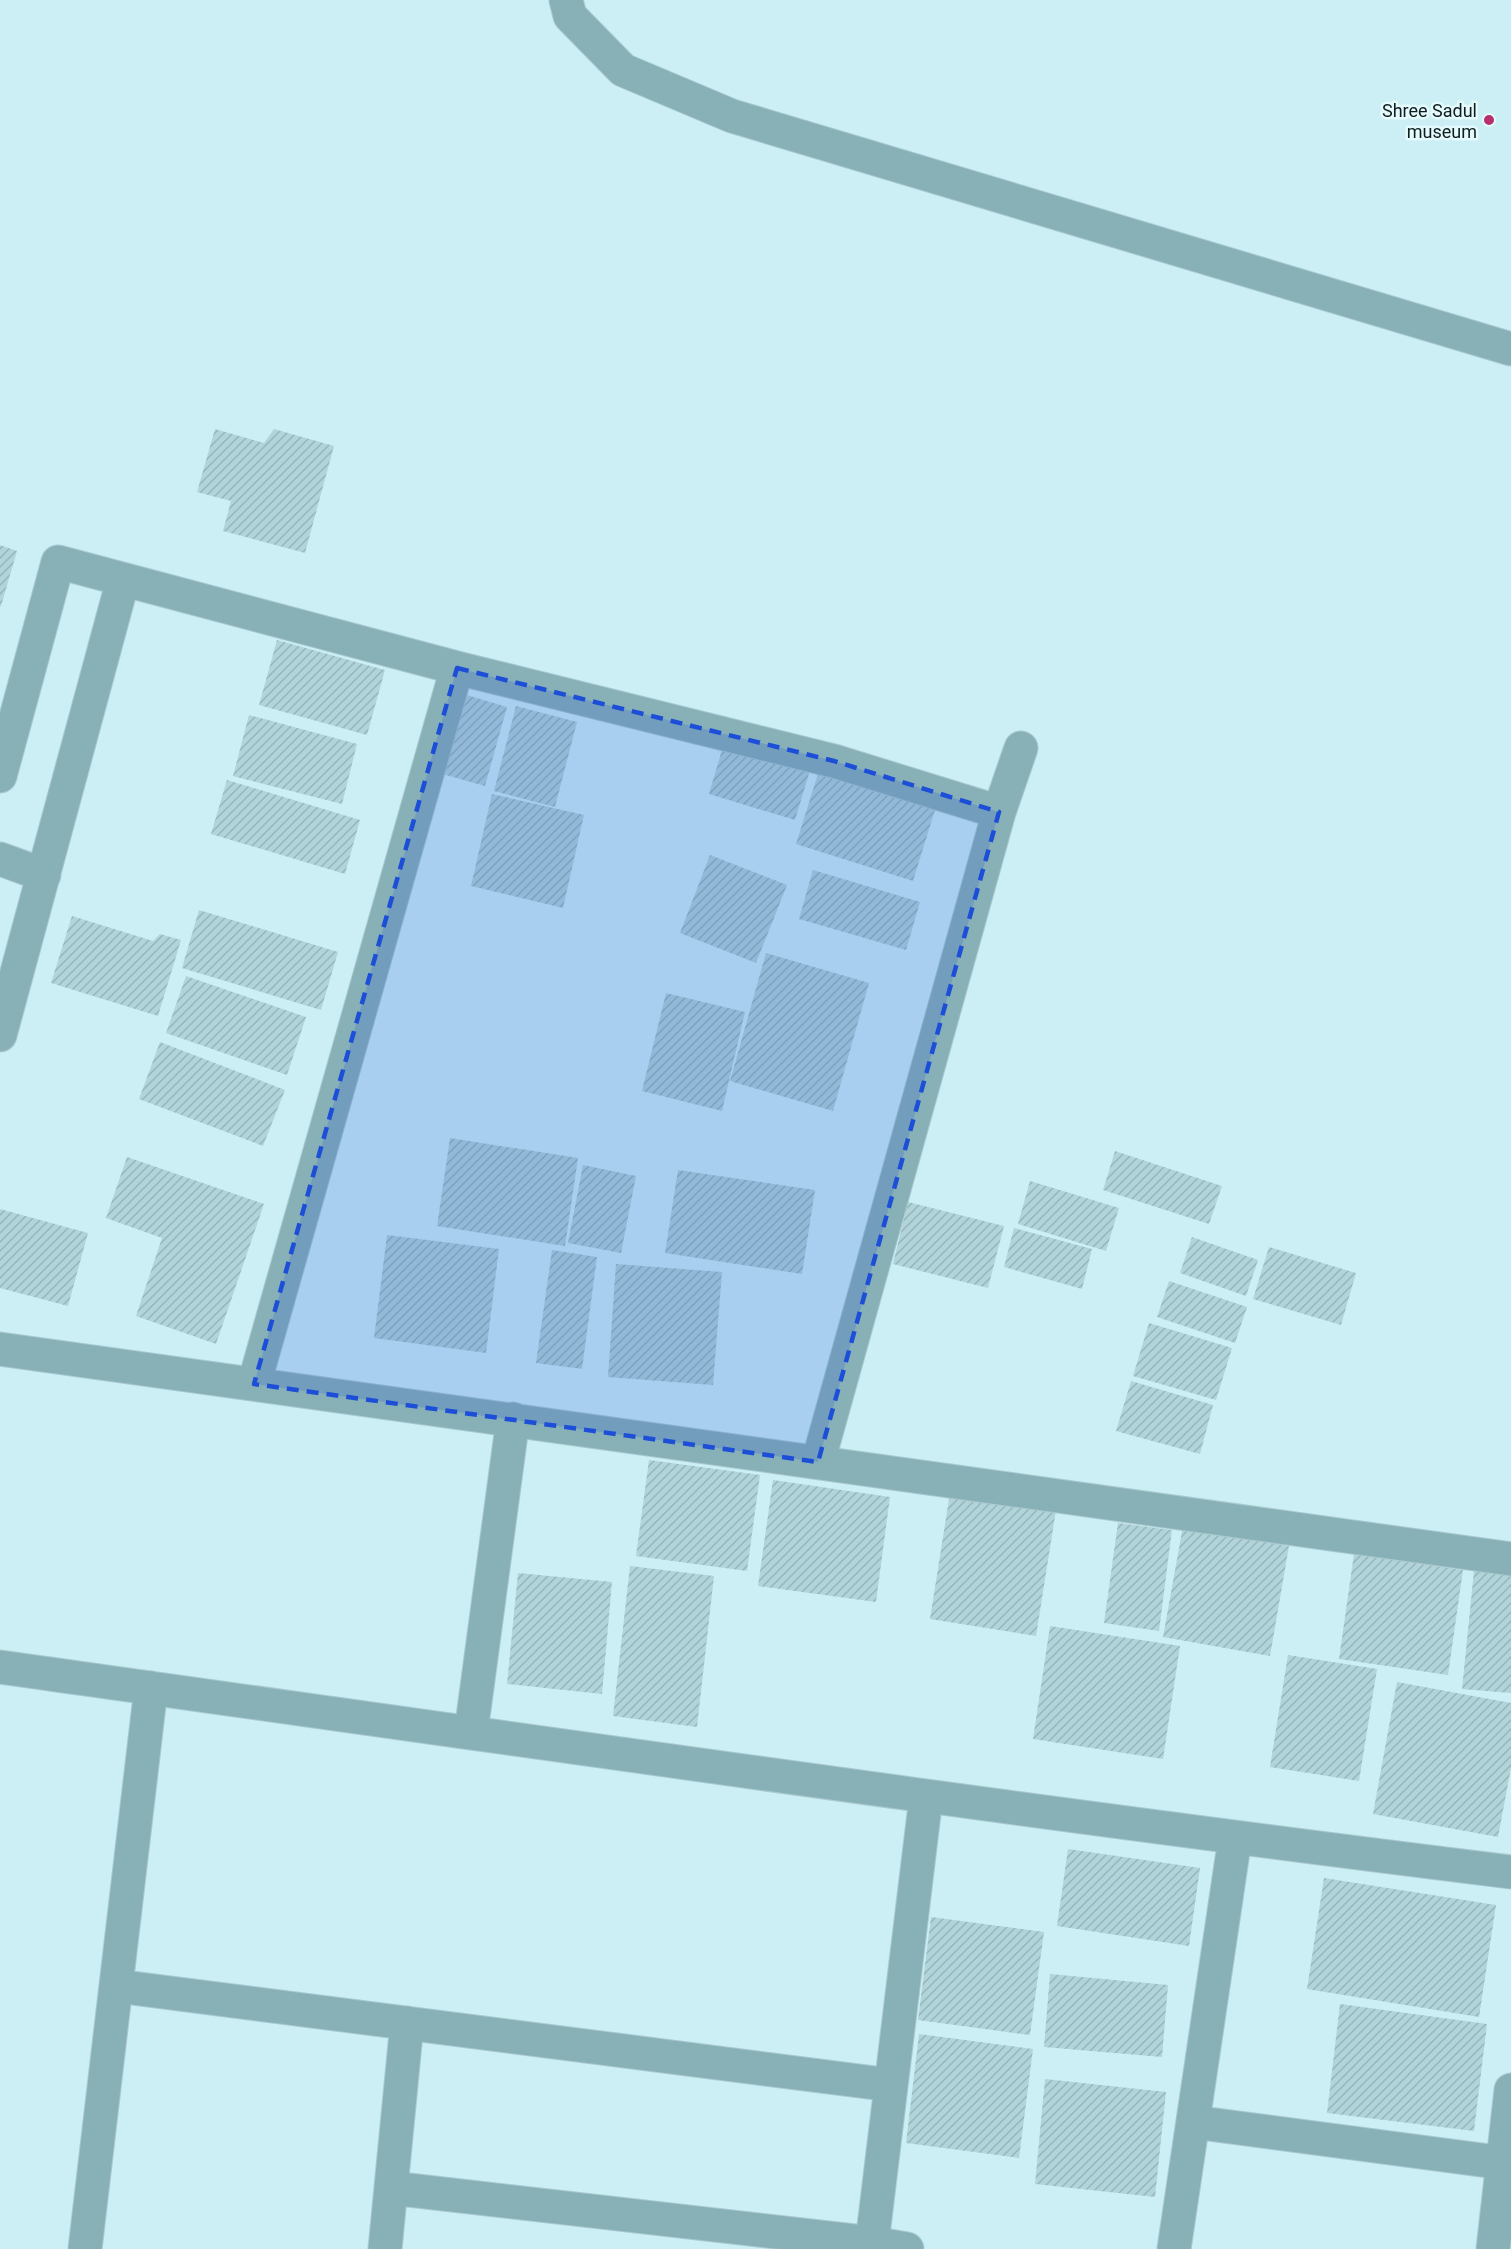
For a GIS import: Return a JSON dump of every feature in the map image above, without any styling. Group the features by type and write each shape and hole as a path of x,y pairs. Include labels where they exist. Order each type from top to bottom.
{"street":[{"path":"566,0 570,16 623,70 732,116 1511,349"},
{"path":"0,776 58,562 457,668 834,761 999,812"},
{"path":"0,1035 123,580"},
{"path":"254,1384 457,668"},
{"path":"818,1462 999,812 1021,748"},
{"path":"0,858 44,875"},
{"path":"0,1349 1511,1559"},
{"path":"471,1732 513,1419"},
{"path":"0,1667 926,1797 1511,1872"},
{"path":"85,2249 151,1688"},
{"path":"872,2243 926,1797"},
{"path":"1174,2249 1235,1838"},
{"path":"116,1986 891,2085"},
{"path":"385,2249 407,2024"},
{"path":"1492,2249 1507,2164 1511,2090"},
{"path":"1193,2122 1507,2164"},
{"path":"391,2187 907,2249"}],"highlighted area":[{"path":"457,668 834,761 999,812 818,1462 254,1384"}],"building":[{"path":"215,429 264,443 274,429 334,446 305,553 223,531 231,501 197,492"},
{"path":"0,545 17,551 1,606 0,606"},
{"path":"277,640 385,670 367,735 259,705"},
{"path":"460,693 507,707 485,786 439,773"},
{"path":"516,706 577,722 555,807 494,791"},
{"path":"249,715 357,744 342,804 233,776"},
{"path":"724,743 810,770 795,820 709,794"},
{"path":"818,774 935,810 913,881 796,844"},
{"path":"227,780 360,820 345,874 211,834"},
{"path":"492,794 584,815 563,908 471,886"},
{"path":"710,855 787,885 756,963 680,933"},
{"path":"813,870 920,902 906,950 799,919"},
{"path":"199,910 338,952 321,1010 182,968"},
{"path":"72,916 153,941 160,934 181,940 158,1016 51,983"},
{"path":"766,953 869,983 833,1111 730,1081"},
{"path":"186,976 306,1017 287,1075 166,1033"},
{"path":"666,993 745,1012 722,1111 642,1091"},
{"path":"160,1042 285,1090 263,1146 139,1099"},
{"path":"450,1138 578,1158 565,1246 437,1226"},
{"path":"1115,1151 1222,1186 1209,1224 1103,1190"},
{"path":"127,1157 264,1204 216,1344 136,1316 162,1238 106,1218"},
{"path":"583,1165 636,1176 621,1253 568,1243"},
{"path":"678,1170 815,1190 802,1274 665,1253"},
{"path":"1030,1181 1119,1208 1106,1251 1018,1224"},
{"path":"908,1202 1004,1226 988,1288 893,1264"},
{"path":"0,1209 88,1233 68,1306 0,1288"},
{"path":"1014,1228 1092,1249 1082,1289 1004,1267"},
{"path":"387,1235 499,1249 486,1353 374,1338"},
{"path":"1192,1237 1258,1260 1246,1296 1180,1273"},
{"path":"1269,1247 1356,1273 1341,1325 1253,1299"},
{"path":"552,1250 597,1257 582,1369 536,1363"},
{"path":"616,1264 722,1272 713,1385 608,1377"},
{"path":"1169,1281 1247,1307 1235,1343 1157,1317"},
{"path":"1149,1323 1232,1348 1216,1400 1133,1376"},
{"path":"1131,1381 1213,1405 1200,1454 1116,1431"},
{"path":"649,1460 760,1475 747,1571 636,1556"},
{"path":"773,1480 890,1497 876,1602 758,1586"},
{"path":"950,1493 1056,1510 1036,1636 930,1619"},
{"path":"1118,1523 1172,1530 1159,1631 1104,1623"},
{"path":"1183,1526 1289,1546 1270,1656 1163,1637"},
{"path":"1354,1554 1463,1570 1448,1675 1339,1659"},
{"path":"630,1566 714,1576 697,1727 613,1716"},
{"path":"1474,1571 1511,1575 1511,1693 1462,1689"},
{"path":"518,1573 612,1582 602,1694 507,1684"},
{"path":"1050,1626 1180,1646 1163,1759 1033,1739"},
{"path":"1288,1655 1377,1669 1359,1781 1270,1767"},
{"path":"1397,1682 1511,1703 1511,1768 1498,1837 1373,1814"},
{"path":"1068,1849 1200,1868 1189,1946 1057,1926"},
{"path":"1324,1878 1496,1905 1479,2017 1307,1989"},
{"path":"931,1917 1044,1932 1030,2035 918,2020"},
{"path":"1050,1974 1168,1985 1162,2057 1044,2047"},
{"path":"1340,2004 1487,2024 1474,2131 1327,2113"},
{"path":"919,2034 1033,2049 1019,2158 906,2143"},
{"path":"1045,2079 1166,2092 1155,2197 1035,2184"}],"place":[{"name":"Shree Sadul museum","path":"1489,120"}]}
